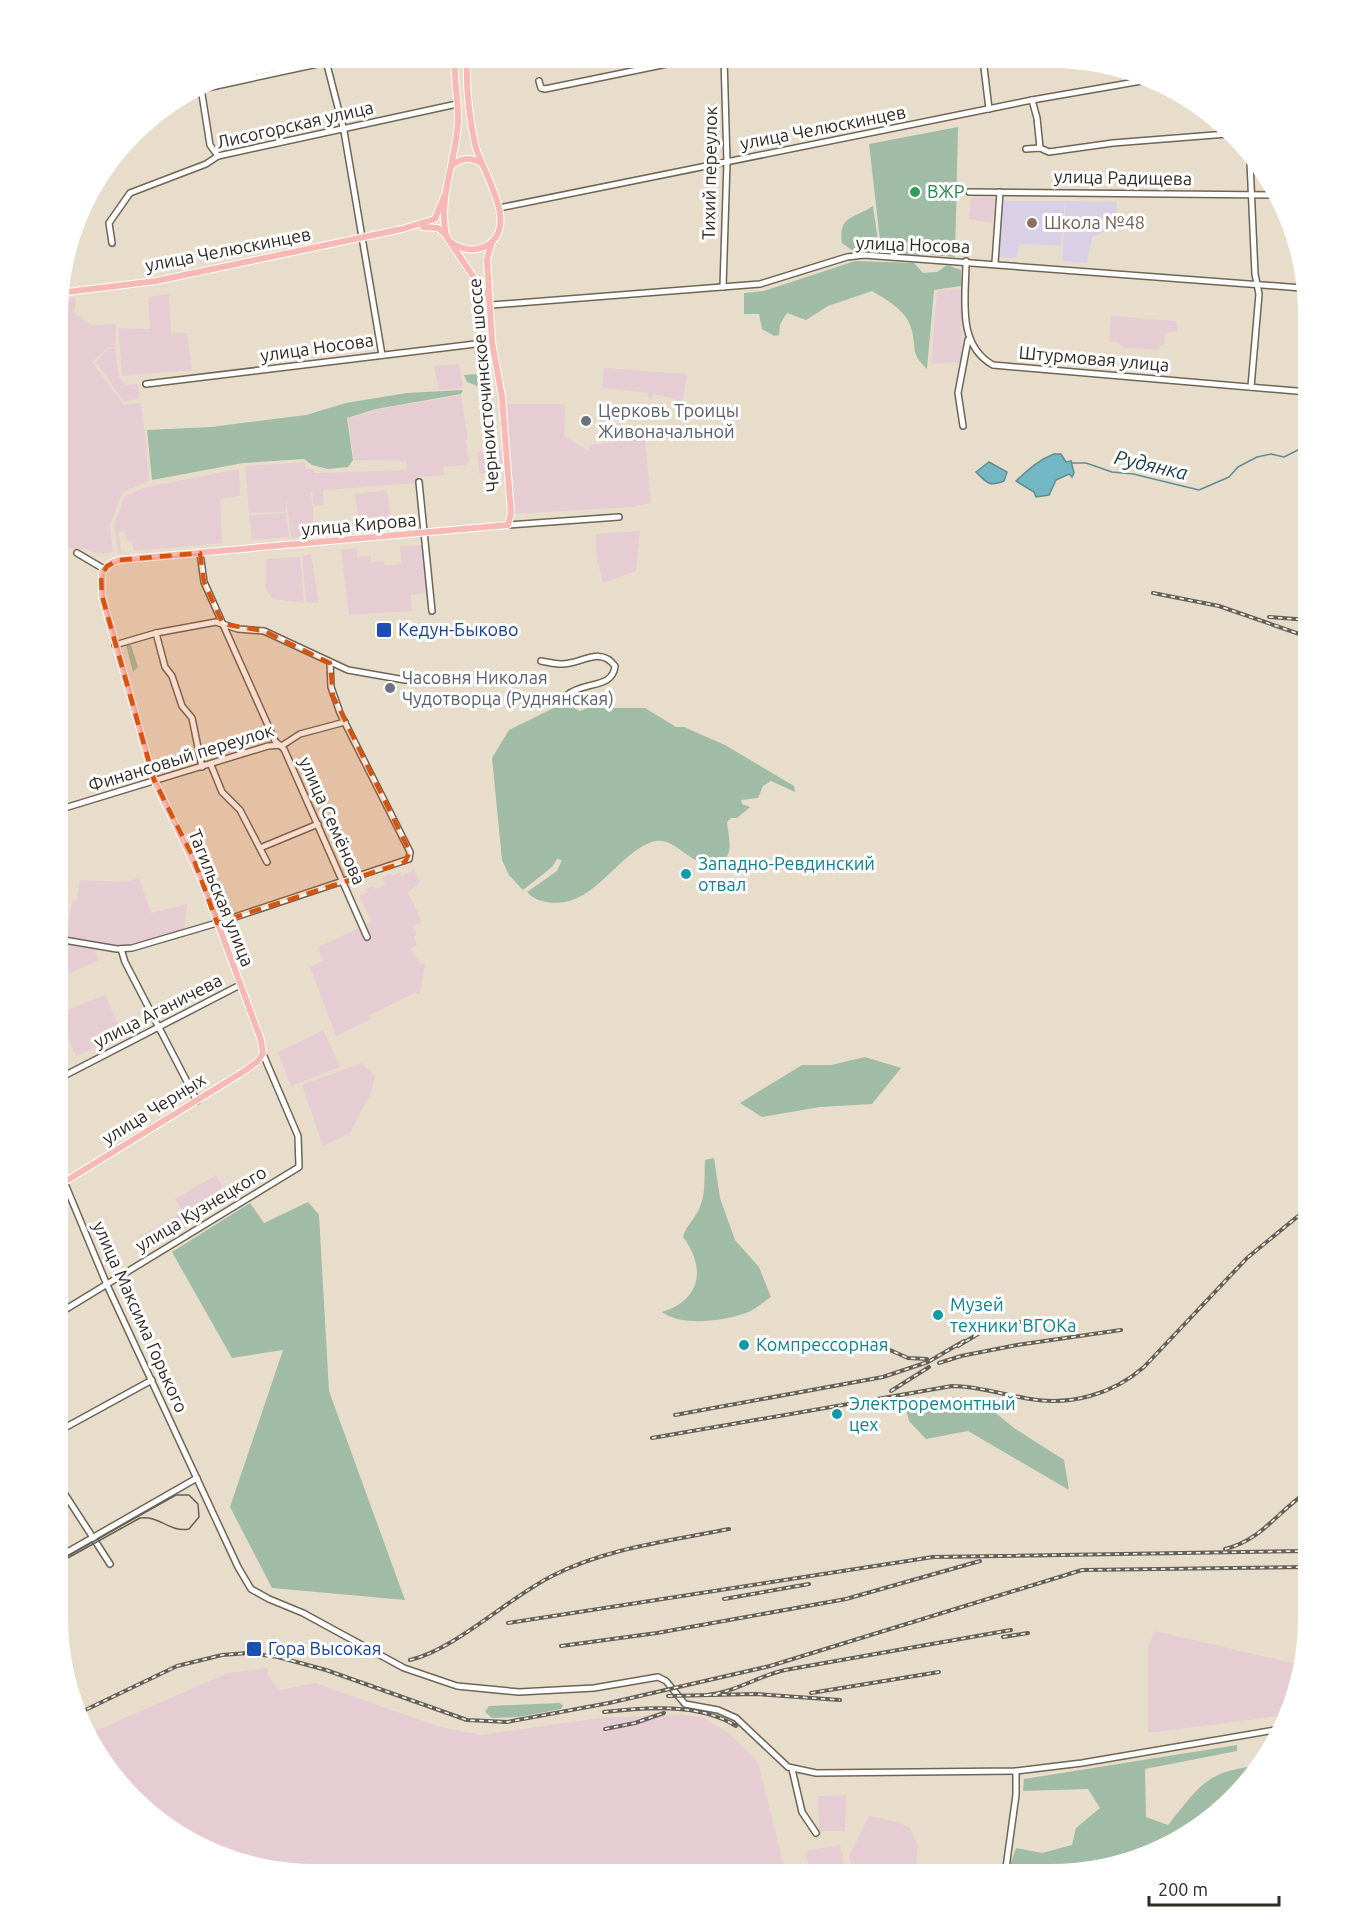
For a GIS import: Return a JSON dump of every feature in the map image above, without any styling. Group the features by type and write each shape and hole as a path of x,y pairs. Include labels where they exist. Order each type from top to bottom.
{"main road":[{"path":"455,68 458,122 444,197 446,236 490,303"},
{"path":"451,243 471,250 492,242 498,227 499,208 485,167 476,151 473,137 468,68"},
{"path":"450,169 460,160 471,158 485,167"},
{"name":"улица Челюскинцев","path":"69,292 156,281 402,229 435,219 444,197"},
{"name":"улица Челюскинцев","path":"402,229 431,226 438,228 446,236"},
{"name":"Черноисточинское шоссе","path":"492,242 487,259 492,342 506,436 511,513 508,525"},
{"name":"улица Кирова","path":"104,569 119,560 508,525"},
{"name":"Тагильская улица","path":"104,569 100,588 154,780 193,857 261,1040 263,1054"},
{"name":"улица Черных","path":"68,1180 198,1101 256,1063 263,1054"}],"street":[{"path":"327,68 343,127 364,238 382,355"},
{"path":"539,81 541,88 545,90 649,68"},
{"name":"Тихий переулок","path":"723,287 727,162 724,68"},
{"path":"983,68 989,109"},
{"path":"237,80 281,70"},
{"name":"улица Челюскинцев","path":"499,208 1032,100 1135,82"},
{"path":"203,94 210,145 218,156"},
{"path":"1032,100 1037,118 1040,148"},
{"name":"Лисогорская улица","path":"111,243 109,223 130,193 206,164 218,156 457,104"},
{"path":"1026,149 1040,148 1049,152 1113,142 1220,135"},
{"path":"1250,169 1255,274 1258,284 1251,387"},
{"name":"улица Радищева","path":"969,192 1267,195"},
{"path":"995,263 1000,192"},
{"name":"улица Носова","path":"490,303 723,287 774,281 855,256 995,263 1296,287"},
{"path":"963,426 958,393 968,340 966,261"},
{"name":"Штурмовая улица","path":"968,340 979,355 1000,367 1298,391"},
{"name":"улица Носова","path":"146,384 492,342"},
{"path":"419,482 432,611"},
{"name":"улица Кирова","path":"508,525 619,517"},
{"path":"76,553 104,569"},
{"name":"улица Семёнова","path":"200,553 204,582 279,745 284,749 367,937"},
{"path":"115,645 156,633 214,622 237,629 264,631 348,670 405,680"},
{"path":"156,633 165,667 172,676 182,706 192,718 202,767"},
{"path":"541,660 561,664 598,656 611,660 615,670 610,679 577,687 567,695"},
{"path":"68,941 121,949 217,923 405,862 410,855 345,722 331,687 330,663"},
{"name":"Финансовый переулок","path":"68,807 154,780 284,745 300,734 345,722"},
{"path":"211,765 226,798 240,810 267,862"},
{"path":"260,848 318,824"},
{"path":"121,949 198,1101"},
{"name":"улица Аганичева","path":"68,1074 240,985"},
{"name":"Тагильская улица","path":"263,1054 298,1136 299,1167"},
{"name":"улица Кузнецкого","path":"68,1308 299,1167"},
{"name":"улица Максима Горького","path":"68,1189 107,1285 238,1567 251,1588 328,1626 404,1668 457,1686 519,1692 594,1688 658,1677 666,1681 685,1704 718,1710 736,1718 778,1760 792,1769"},
{"path":"68,1426 152,1380"},
{"path":"68,1552 196,1478"},
{"path":"68,1500 91,1539 110,1564"},
{"path":"816,1833 802,1812 792,1769 841,1775 1016,1771 1082,1763 1270,1731"},
{"path":"1007,1864 1016,1796 1016,1771"}],"highlighted area":[{"path":"200,553 204,582 223,624 264,631 330,663 333,696 410,852 405,862 217,923 193,857 154,780 138,730 102,596 101,576 107,566 119,560"}],"shaded area":[{"path":"971,198 996,198 992,223 969,219"},
{"name":"Школа №48","path":"1003,201 1065,201 1061,246 1019,244 1017,258 998,257"},
{"path":"1066,201 1117,202 1116,227 1092,237 1087,263 1062,261"},
{"path":"962,289 961,362 931,364 937,290"},
{"path":"169,294 171,333 187,333 192,370 122,376 118,328 150,329 148,297"},
{"path":"76,297 74,313 91,325 116,324 115,347 108,348 92,362 124,405 141,403 149,481 123,492 110,524 113,552 97,554 87,549 68,548 68,298"},
{"path":"1111,316 1176,321 1177,331 1165,333 1164,344 1160,345 1159,350 1124,348 1118,342 1109,342"},
{"path":"115,348 119,377 126,385 138,384 140,398 124,402 96,362 108,349"},
{"path":"459,364 463,388 439,390 434,366"},
{"path":"604,368 687,374 683,401 653,394 652,398 648,398 648,393 603,388"},
{"path":"461,395 468,439 466,440 469,461 466,465 443,467 444,475 419,477 418,483 323,490 324,505 314,506 312,492 308,492 311,493 313,507 313,536 291,538 286,496 286,512 249,513 245,466 305,462 306,469 313,469 314,473 407,470 406,461 354,460 348,419 376,410"},
{"path":"507,404 565,404 564,436 589,451 589,445 645,438 651,503 633,507 513,514"},
{"path":"502,450 502,473 479,473 477,452"},
{"path":"239,469 240,496 220,499 222,543 134,551 132,542 127,540 124,531 119,532 121,553 118,553 114,524 125,496 146,487"},
{"path":"387,490 392,529 360,532 355,494"},
{"path":"286,513 289,537 252,540 249,515"},
{"path":"640,531 636,571 603,583 596,555 596,534"},
{"path":"422,545 426,593 411,595 412,611 349,615 341,550 357,548 357,557 371,556 371,562 383,561 385,566 401,564 400,546"},
{"path":"311,554 319,603 306,602 302,556"},
{"path":"300,557 304,603 273,599 266,589 266,559"},
{"path":"414,870 420,882 408,892 422,922 413,926 417,934 414,936 417,945 410,949 420,963 425,964 420,994 415,993 368,1016 370,1020 336,1036 310,967 323,961 318,947 372,922 359,896 367,893 366,889 373,886 375,889 385,885 382,877 400,872 402,876"},
{"path":"139,878 151,913 187,904 184,930 121,946 68,937 72,902 76,901 80,880 127,882"},
{"path":"68,944 93,948 99,960 68,974"},
{"path":"105,995 123,1036 76,1056 68,1037 68,1010"},
{"path":"323,1030 340,1067 291,1086 278,1052"},
{"path":"361,1063 375,1075 371,1093 350,1133 323,1146 302,1085"},
{"path":"216,1175 224,1188 188,1210 195,1223 146,1252 137,1238 183,1212 175,1199"},
{"path":"1155,1631 1293,1663 1277,1716 1148,1733 1148,1647"},
{"path":"268,1668 267,1675 280,1690 315,1683 440,1727 481,1735 599,1718 646,1716 660,1712 661,1716 680,1714 702,1717 728,1733 758,1762 784,1864 297,1864 266,1860 219,1846 190,1832 151,1803 118,1768 95,1731 228,1673"},
{"path":"846,1795 845,1831 819,1831 818,1796"},
{"path":"869,1816 898,1822 910,1828 918,1846 916,1864 851,1864 849,1857"},
{"path":"840,1845 845,1864 808,1864 805,1851"}],"green space":[{"name":"ВЖР","path":"958,127 955,257 932,255 934,247 880,240 869,144"},
{"path":"873,206 878,241 921,246 919,255 853,251 842,243 842,227 845,222"},
{"path":"855,261 914,263 923,273 937,272 947,265 961,270 961,286 934,290 927,369 916,355 912,331 906,317 896,307 872,291 828,306 806,320 787,313 780,324 779,335 774,336 762,329 759,314 744,314 744,293 764,291"},
{"path":"481,348 487,356 489,375 487,385 480,387 467,382 464,375 478,374 474,350"},
{"path":"463,390 461,394 376,409 347,418 353,460 348,467 328,469 312,465 304,459 243,463 152,480 147,430 211,427 306,415 346,403 407,393"},
{"path":"126,645 131,645 138,667 133,672"},
{"path":"564,703 580,711 587,708 645,708 676,727 684,727 725,745 794,786 795,792 771,781 763,786 758,798 741,800 742,804 750,807 737,818 731,818 727,822 729,849 721,863 699,862 667,842 649,843 636,850 601,882 576,898 563,902 539,900 527,892 557,871 562,860 557,859 552,867 523,890 509,875 502,860 492,758 509,730"},
{"path":"865,1057 901,1068 872,1104 820,1107 762,1117 740,1103 802,1065 831,1065"},
{"path":"714,1158 720,1198 735,1240 759,1267 771,1297 753,1310 737,1316 703,1321 680,1320 662,1312 685,1300 696,1282 695,1261 683,1237 703,1199 705,1160"},
{"path":"308,1202 319,1215 329,1391 405,1600 272,1588 230,1507 283,1350 232,1358 172,1252 250,1203 264,1223"},
{"path":"961,1397 982,1402 1014,1428 1064,1460 1069,1490 968,1431 926,1439 909,1421 905,1406 914,1400"},
{"path":"559,1703 563,1705 561,1709 519,1717 492,1718 485,1712 489,1706"},
{"path":"1237,1745 1237,1751 1145,1769 1146,1817 1168,1825 1206,1782 1227,1771 1247,1767 1214,1803 1174,1832 1146,1846 1115,1856 1068,1864 1010,1864 1016,1848 1042,1853 1072,1845 1076,1828 1100,1808 1088,1789 1023,1791 1024,1779"}],"water":[{"path":"1054,454 1061,454 1066,462 1071,461 1074,473 1072,477 1069,474 1056,480 1049,495 1036,497 1034,492 1016,481 1038,463"},
{"path":"989,462 1007,472 1004,481 989,483 976,472"}],"waterway":[{"name":"Рудянка","path":"1072,463 1086,463 1112,472 1133,474 1199,490 1229,477 1238,467 1257,457 1271,454 1284,457 1298,450"}],"tram line":[{"path":"68,1556 176,1495 189,1495 198,1504 199,1517 189,1529 176,1529 153,1519 140,1518 68,1558"}],"railway":[{"path":"1153,593 1219,606 1298,634"},
{"path":"1269,617 1298,619"},
{"path":"652,1438 952,1386 972,1387 1045,1401 1091,1396 1119,1384 1144,1367 1247,1258 1298,1216"},
{"path":"958,1346 988,1328 1030,1320"},
{"path":"939,1363 961,1356 1017,1345 1121,1330"},
{"path":"828,1352 833,1346 867,1340 908,1358 927,1359"},
{"path":"675,1415 883,1377 928,1362 964,1341"},
{"path":"891,1391 929,1367"},
{"path":"1225,1549 1238,1545 1260,1532 1298,1499"},
{"path":"410,1660 445,1645 535,1585 573,1566 639,1546 729,1529"},
{"path":"508,1623 933,1557 1298,1551"},
{"path":"561,1646 657,1633 846,1599 980,1561"},
{"path":"85,1710 177,1666 222,1655 248,1653 278,1657 326,1670 467,1720 507,1722 609,1703 770,1666 1082,1570 1298,1567"},
{"path":"724,1599 809,1584"},
{"path":"707,1695 728,1691 785,1670 1011,1630"},
{"path":"1003,1637 1028,1633"},
{"path":"811,1693 939,1672"},
{"path":"668,1696 756,1694 840,1700"},
{"path":"604,1712 672,1708 706,1713 736,1726"},
{"path":"605,1729 635,1723 664,1713"}],"place":[{"name":"ВЖР","path":"915,192"},
{"name":"Школа №48","path":"1032,223"},
{"name":"Церковь Троицы Живоначальной","path":"586,421"},
{"name":"Кедун-Быково","path":"384,630"},
{"name":"Часовня Николая Чудотворца (Руднянская)","path":"390,688"},
{"name":"Западно-Ревдинский отвал","path":"686,874"},
{"name":"Музей техники ВГОКа","path":"938,1315"},
{"name":"Компрессорная","path":"744,1345"},
{"name":"Электроремонтный цех","path":"837,1414"},
{"name":"Гора Высокая","path":"254,1649"}]}
